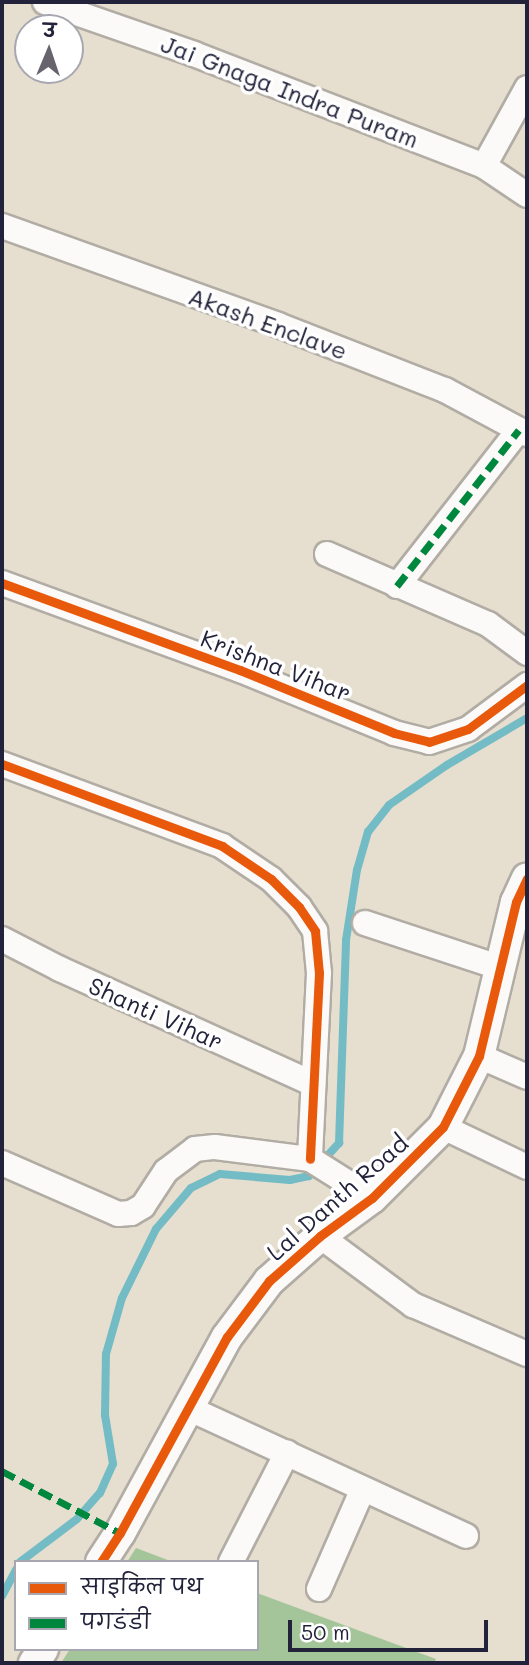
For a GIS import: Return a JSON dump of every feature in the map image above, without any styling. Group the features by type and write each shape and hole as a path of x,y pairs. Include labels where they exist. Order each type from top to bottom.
{"street":[{"name":"Jai Gnaga Indra Puram","path":"45,2 194,54 484,166 527,195"},
{"path":"484,166 527,88"},
{"name":"Akash Enclave","path":"2,226 330,345 445,390 523,432"},
{"path":"397,586 523,432"},
{"path":"327,554 488,624 527,653"},
{"name":"Krishna Vihar","path":"2,583 240,670 394,733 429,742 468,729 527,685"},
{"path":"2,764 222,846 271,879 299,907 315,931 318,973 310,1159"},
{"name":"Lal Danth Road","path":"102,1560 120,1533 227,1337 269,1281 320,1236 372,1198 443,1127 479,1056 499,967 524,895"},
{"path":"365,923 499,967"},
{"name":"Shanti Vihar","path":"2,939 60,969 313,1084"},
{"path":"479,1056 527,1077"},
{"path":"443,1127 527,1167"},
{"path":"2,1163 118,1214 131,1213 143,1206 166,1171 195,1149 215,1147 310,1159 338,1173 372,1198"},
{"path":"320,1236 413,1305 527,1354"},
{"path":"188,1408 466,1536"},
{"path":"232,1560 287,1453"},
{"path":"319,1589 363,1489"}],"green space":[{"path":"136,1548 168,1560 128,1560"},
{"path":"259,1594 436,1659 434,1663 61,1663 69,1651 259,1651"}],"waterway":[{"path":"23,1560 77,1519 100,1493 113,1464 105,1415 106,1354 122,1298 156,1229 191,1188 220,1174 290,1180 309,1176 339,1143 346,940 357,870 368,832 389,805 447,765 527,718"},
{"path":"2,1596 14,1574"}],"marked path":[{"path":"397,586 519,430"},
{"path":"2,1471 120,1533"}],"cycle path":[{"path":"2,583 240,670 394,733 429,742 468,729 527,685"},
{"path":"2,764 222,846 271,879 299,907 315,931 319,973 310,1159"},
{"path":"102,1560 120,1533 227,1337 269,1281 320,1236 372,1198 443,1127 479,1056 516,902 527,878"}]}
